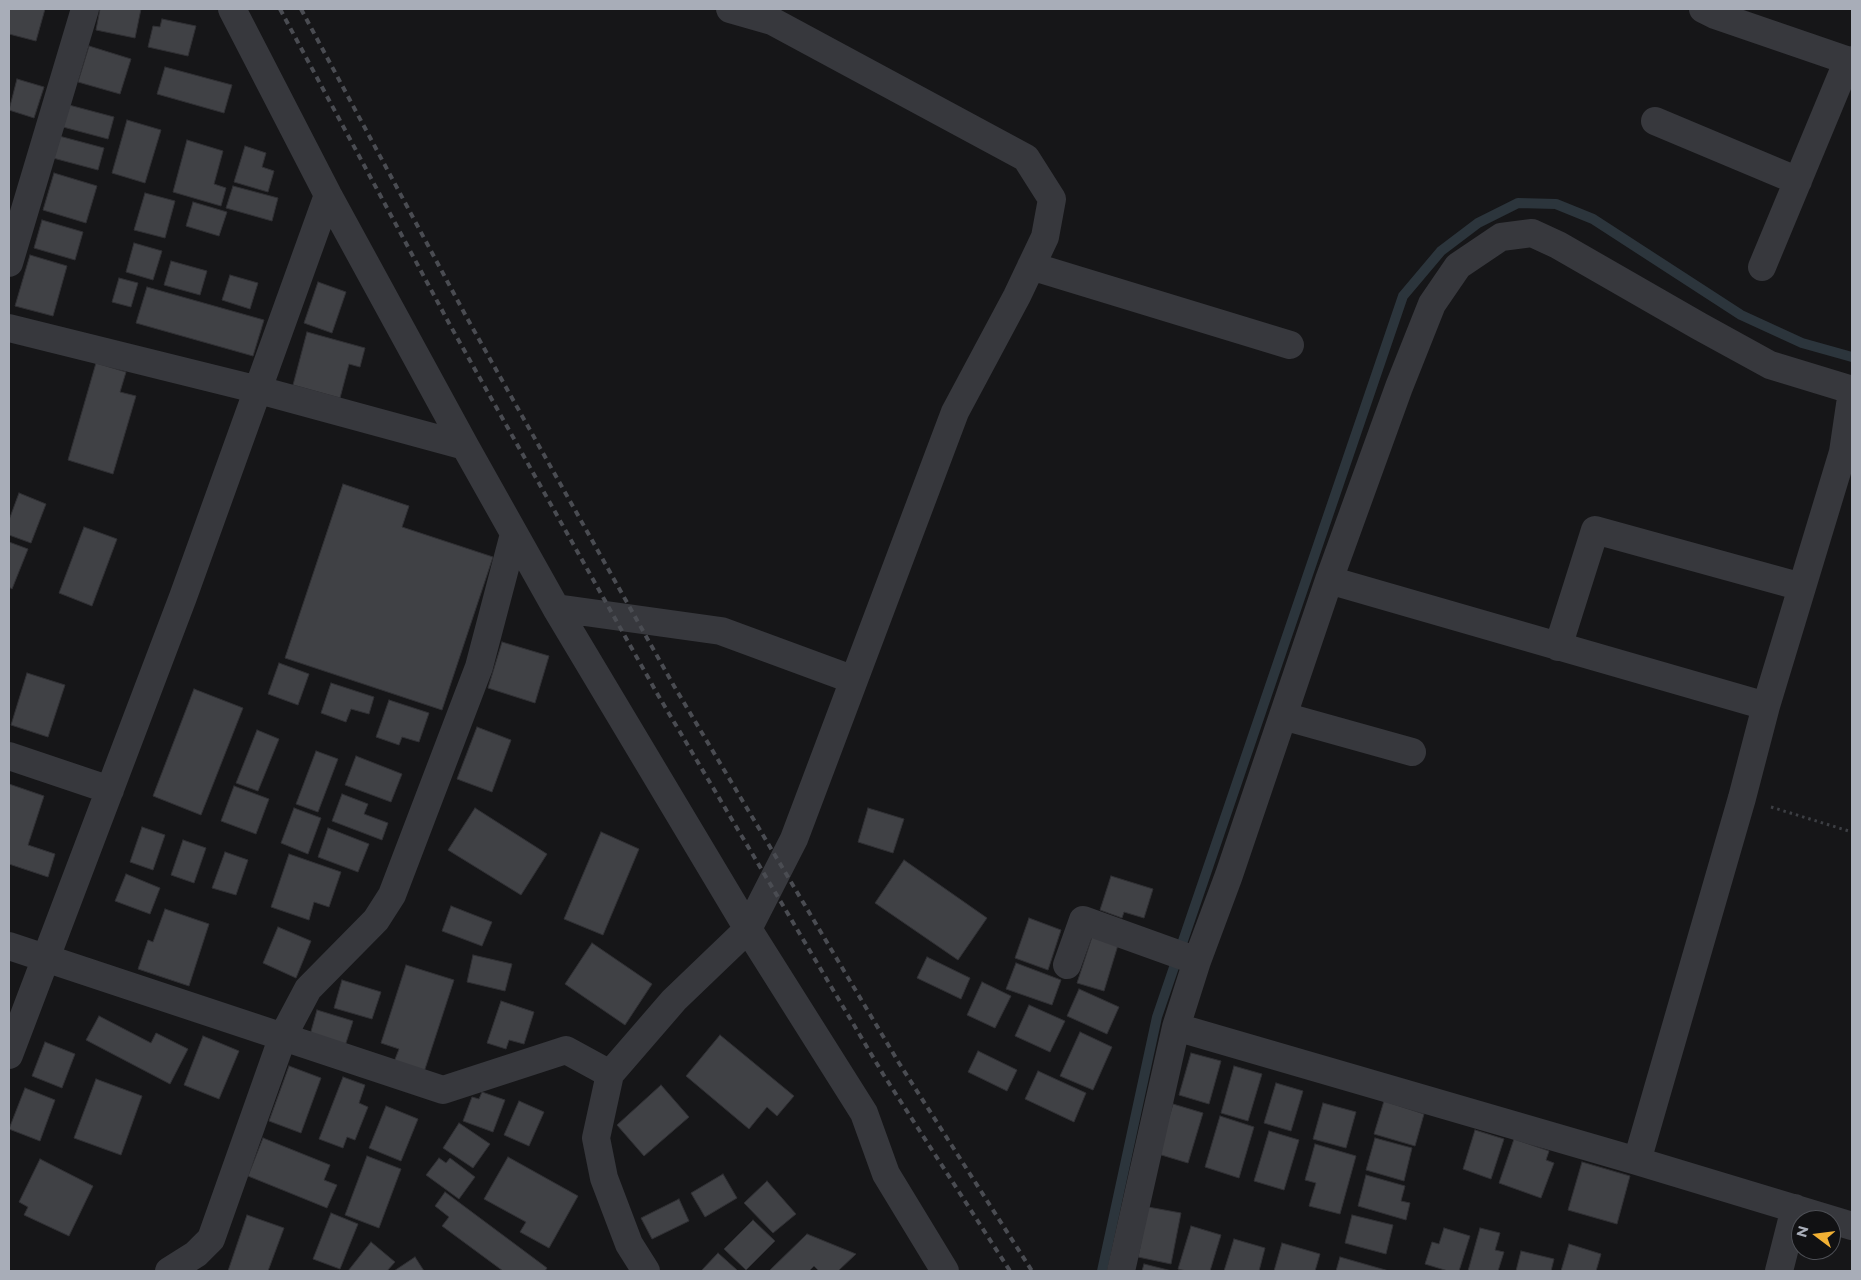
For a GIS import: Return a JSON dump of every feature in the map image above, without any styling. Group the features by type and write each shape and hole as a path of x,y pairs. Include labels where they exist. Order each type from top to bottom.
{"street":[{"path":"9,262 84,9"},
{"path":"232,9 328,195 514,534 556,608 748,929 864,1113 886,1174 945,1271"},
{"path":"646,1271 629,1244 604,1178 596,1138 610,1074 674,1000 748,929 794,839 955,412 1017,296 1045,237 1052,199 1026,158 774,15 730,9"},
{"path":"1703,9 1850,61 1762,267"},
{"path":"1655,121 1798,181"},
{"path":"9,1055 160,660 328,195"},
{"path":"1121,1271 1176,1027 1197,961 1229,875 1329,580 1399,387 1432,304 1458,266 1501,238 1532,234 1558,245 1770,365 1852,390 1848,454 1802,587 1766,706 1742,798 1637,1161"},
{"path":"1031,266 1290,345"},
{"path":"9,328 259,390 465,446"},
{"path":"1558,647 1595,530 1802,587"},
{"path":"168,1271 201,1263 283,1036 308,989 376,920 392,895 479,667 514,534"},
{"path":"1329,580 1766,706"},
{"path":"556,608 721,631 854,680"},
{"path":"1283,716 1412,752"},
{"path":"9,756 110,790"},
{"path":"1067,964 1083,920 1197,961"},
{"path":"9,946 442,1090 566,1050 610,1074"},
{"path":"1176,1027 1637,1161 1852,1226"},
{"path":"1779,1271 1794,1208"}],"path":[{"path":"1742,798 1852,832"}],"building":[{"path":"9,9 45,9 36,41 9,34"},
{"path":"100,9 141,9 135,38 96,30"},
{"path":"162,19 196,26 188,56 148,47 153,26 160,27"},
{"path":"89,46 131,59 120,94 78,82"},
{"path":"165,67 232,85 224,113 157,94"},
{"path":"17,79 44,87 34,118 9,110"},
{"path":"69,105 114,117 108,139 63,127"},
{"path":"127,120 161,130 145,183 112,173"},
{"path":"59,136 104,148 98,170 53,158"},
{"path":"187,140 223,151 214,184 226,188 221,206 173,192"},
{"path":"245,146 266,153 262,167 274,171 268,192 234,182"},
{"path":"54,173 97,186 86,223 43,210"},
{"path":"233,186 278,198 272,221 226,208"},
{"path":"145,193 175,201 165,238 134,230"},
{"path":"193,202 227,212 219,236 186,226"},
{"path":"42,220 83,232 75,260 34,248"},
{"path":"134,243 162,251 153,280 126,272"},
{"path":"30,255 67,266 53,316 15,306"},
{"path":"171,261 207,271 200,295 164,285"},
{"path":"230,275 258,283 250,309 222,300"},
{"path":"119,278 138,283 131,307 112,302"},
{"path":"318,282 346,292 332,333 304,323"},
{"path":"147,287 264,320 253,356 136,323"},
{"path":"307,332 365,348 360,367 349,364 340,398 293,385"},
{"path":"96,363 126,372 120,392 136,396 113,474 68,460"},
{"path":"343,484 409,506 402,527 493,557 442,710 285,658"},
{"path":"19,493 46,504 31,543 9,535 9,520"},
{"path":"84,527 117,539 92,606 59,593"},
{"path":"9,542 28,549 12,589 9,587"},
{"path":"502,642 549,656 535,703 488,688"},
{"path":"279,663 309,674 298,705 268,694"},
{"path":"27,673 65,685 48,737 11,725"},
{"path":"331,683 374,697 369,714 351,709 346,722 321,713"},
{"path":"194,689 243,708 201,815 153,796"},
{"path":"389,700 429,713 419,742 402,737 399,745 376,737"},
{"path":"477,727 511,740 492,792 457,779"},
{"path":"257,730 279,739 258,791 236,783"},
{"path":"316,751 338,759 318,812 296,804"},
{"path":"356,756 402,774 391,802 345,785"},
{"path":"9,784 44,796 28,845 55,854 48,877 9,864"},
{"path":"234,786 269,799 256,834 221,821"},
{"path":"342,794 368,804 364,814 388,823 382,840 332,821"},
{"path":"294,808 321,818 308,854 281,843"},
{"path":"475,808 547,854 521,895 448,850"},
{"path":"868,808 904,819 893,853 858,842"},
{"path":"142,827 165,835 153,870 130,862"},
{"path":"328,828 369,844 358,872 318,857"},
{"path":"601,832 639,849 603,935 564,919"},
{"path":"183,840 206,848 194,883 171,875"},
{"path":"225,852 248,860 236,895 212,888"},
{"path":"289,854 341,872 329,907 314,902 309,920 271,907"},
{"path":"904,860 987,918 958,960 875,903"},
{"path":"126,874 160,888 150,914 115,901"},
{"path":"1111,876 1153,889 1144,918 1124,912 1122,918 1100,910"},
{"path":"451,906 492,922 482,946 442,931"},
{"path":"165,909 209,924 189,986 138,969 148,940 153,942"},
{"path":"1029,918 1061,930 1048,970 1015,958"},
{"path":"278,927 311,941 296,978 263,963"},
{"path":"1092,937 1118,945 1104,991 1077,983"},
{"path":"592,943 652,984 625,1025 565,984"},
{"path":"473,955 512,964 505,991 467,982"},
{"path":"927,957 970,978 961,999 917,978"},
{"path":"1016,963 1061,980 1052,1005 1006,989"},
{"path":"406,965 454,980 424,1072 394,1062 399,1049 381,1043"},
{"path":"342,980 381,992 372,1019 334,1008"},
{"path":"982,982 1011,996 995,1028 967,1015"},
{"path":"1079,989 1119,1007 1107,1034 1067,1016"},
{"path":"501,1001 534,1012 524,1044 509,1040 506,1049 487,1043"},
{"path":"1029,1005 1065,1021 1050,1052 1015,1036"},
{"path":"317,1010 353,1021 345,1046 310,1035"},
{"path":"99,1016 151,1043 156,1033 188,1049 170,1084 86,1040"},
{"path":"1080,1032 1112,1047 1093,1090 1060,1076"},
{"path":"720,1035 794,1096 777,1116 767,1107 749,1129 686,1076"},
{"path":"203,1036 239,1051 219,1099 184,1085"},
{"path":"45,1042 75,1054 62,1088 32,1076"},
{"path":"978,1051 1017,1070 1007,1091 968,1072"},
{"path":"1191,1053 1221,1061 1209,1104 1179,1095"},
{"path":"289,1066 321,1078 301,1133 269,1121"},
{"path":"1234,1066 1262,1074 1248,1121 1221,1113"},
{"path":"1038,1071 1086,1093 1074,1122 1025,1099"},
{"path":"343,1077 365,1085 359,1103 368,1107 355,1140 347,1137 343,1148 319,1139"},
{"path":"96,1079 142,1096 121,1155 74,1138"},
{"path":"1276,1083 1303,1091 1291,1131 1264,1123"},
{"path":"661,1085 689,1117 644,1156 617,1125"},
{"path":"25,1088 55,1100 40,1141 9,1129"},
{"path":"482,1092 505,1100 493,1132 463,1121 472,1097 479,1099"},
{"path":"519,1101 544,1112 529,1146 504,1135"},
{"path":"1384,1101 1424,1114 1415,1146 1374,1134"},
{"path":"1323,1103 1356,1112 1346,1148 1313,1139"},
{"path":"1173,1104 1203,1113 1188,1163 1158,1154"},
{"path":"386,1106 418,1119 401,1161 369,1148"},
{"path":"1220,1116 1254,1127 1239,1178 1205,1167"},
{"path":"459,1123 490,1144 473,1168 443,1148"},
{"path":"1475,1130 1504,1139 1491,1179 1463,1169"},
{"path":"1269,1131 1299,1140 1284,1190 1254,1181"},
{"path":"263,1138 330,1165 324,1180 337,1185 327,1208 248,1176"},
{"path":"1375,1138 1412,1148 1404,1181 1366,1170"},
{"path":"1514,1139 1549,1151 1546,1160 1554,1163 1541,1198 1499,1183"},
{"path":"1315,1144 1356,1156 1340,1214 1309,1206 1316,1183 1305,1180"},
{"path":"367,1156 401,1169 379,1228 345,1215"},
{"path":"508,1157 578,1196 549,1248 520,1232 526,1222 484,1199"},
{"path":"439,1158 446,1163 450,1158 475,1177 459,1199 426,1175"},
{"path":"40,1159 93,1186 69,1236 24,1215 28,1207 19,1202"},
{"path":"1582,1162 1630,1176 1617,1224 1568,1210"},
{"path":"723,1174 737,1198 705,1217 691,1193"},
{"path":"1366,1175 1405,1186 1401,1201 1410,1203 1406,1220 1358,1206"},
{"path":"767,1181 796,1214 773,1233 744,1203"},
{"path":"445,1192 547,1268 545,1271 503,1271 442,1226 449,1217 435,1206"},
{"path":"679,1199 689,1221 652,1239 641,1218"},
{"path":"1148,1207 1181,1213 1171,1264 1138,1257"},
{"path":"331,1213 358,1224 340,1269 313,1259"},
{"path":"247,1215 284,1228 268,1271 228,1271"},
{"path":"1352,1215 1393,1225 1386,1254 1345,1243"},
{"path":"753,1220 775,1241 746,1270 724,1249"},
{"path":"1191,1226 1221,1235 1210,1271 1178,1269"},
{"path":"1444,1228 1470,1236 1459,1271 1448,1271 1425,1264 1432,1242 1439,1244"},
{"path":"1480,1228 1500,1233 1495,1250 1504,1252 1498,1271 1468,1271"},
{"path":"807,1234 856,1254 838,1271 819,1271 814,1266 809,1271 769,1271"},
{"path":"1234,1239 1265,1248 1259,1271 1224,1271"},
{"path":"371,1242 395,1262 387,1271 348,1271"},
{"path":"1282,1243 1320,1254 1315,1271 1274,1271"},
{"path":"1569,1244 1601,1254 1596,1271 1561,1271"},
{"path":"1521,1251 1554,1259 1551,1271 1516,1271"},
{"path":"718,1253 737,1270 701,1271"},
{"path":"415,1257 424,1271 394,1271"},
{"path":"1340,1257 1389,1271 1336,1271"},
{"path":"1144,1264 1172,1271 1142,1271"}],"waterway":[{"path":"1102,1271 1157,1017 1403,296 1441,251 1478,223 1518,203 1556,204 1593,219 1741,315 1802,343 1852,357"}],"railway":[{"path":"280,9 450,325 658,695 883,1074 1010,1271"},
{"path":"301,9 467,318 674,686 899,1063 1032,1271"}]}
